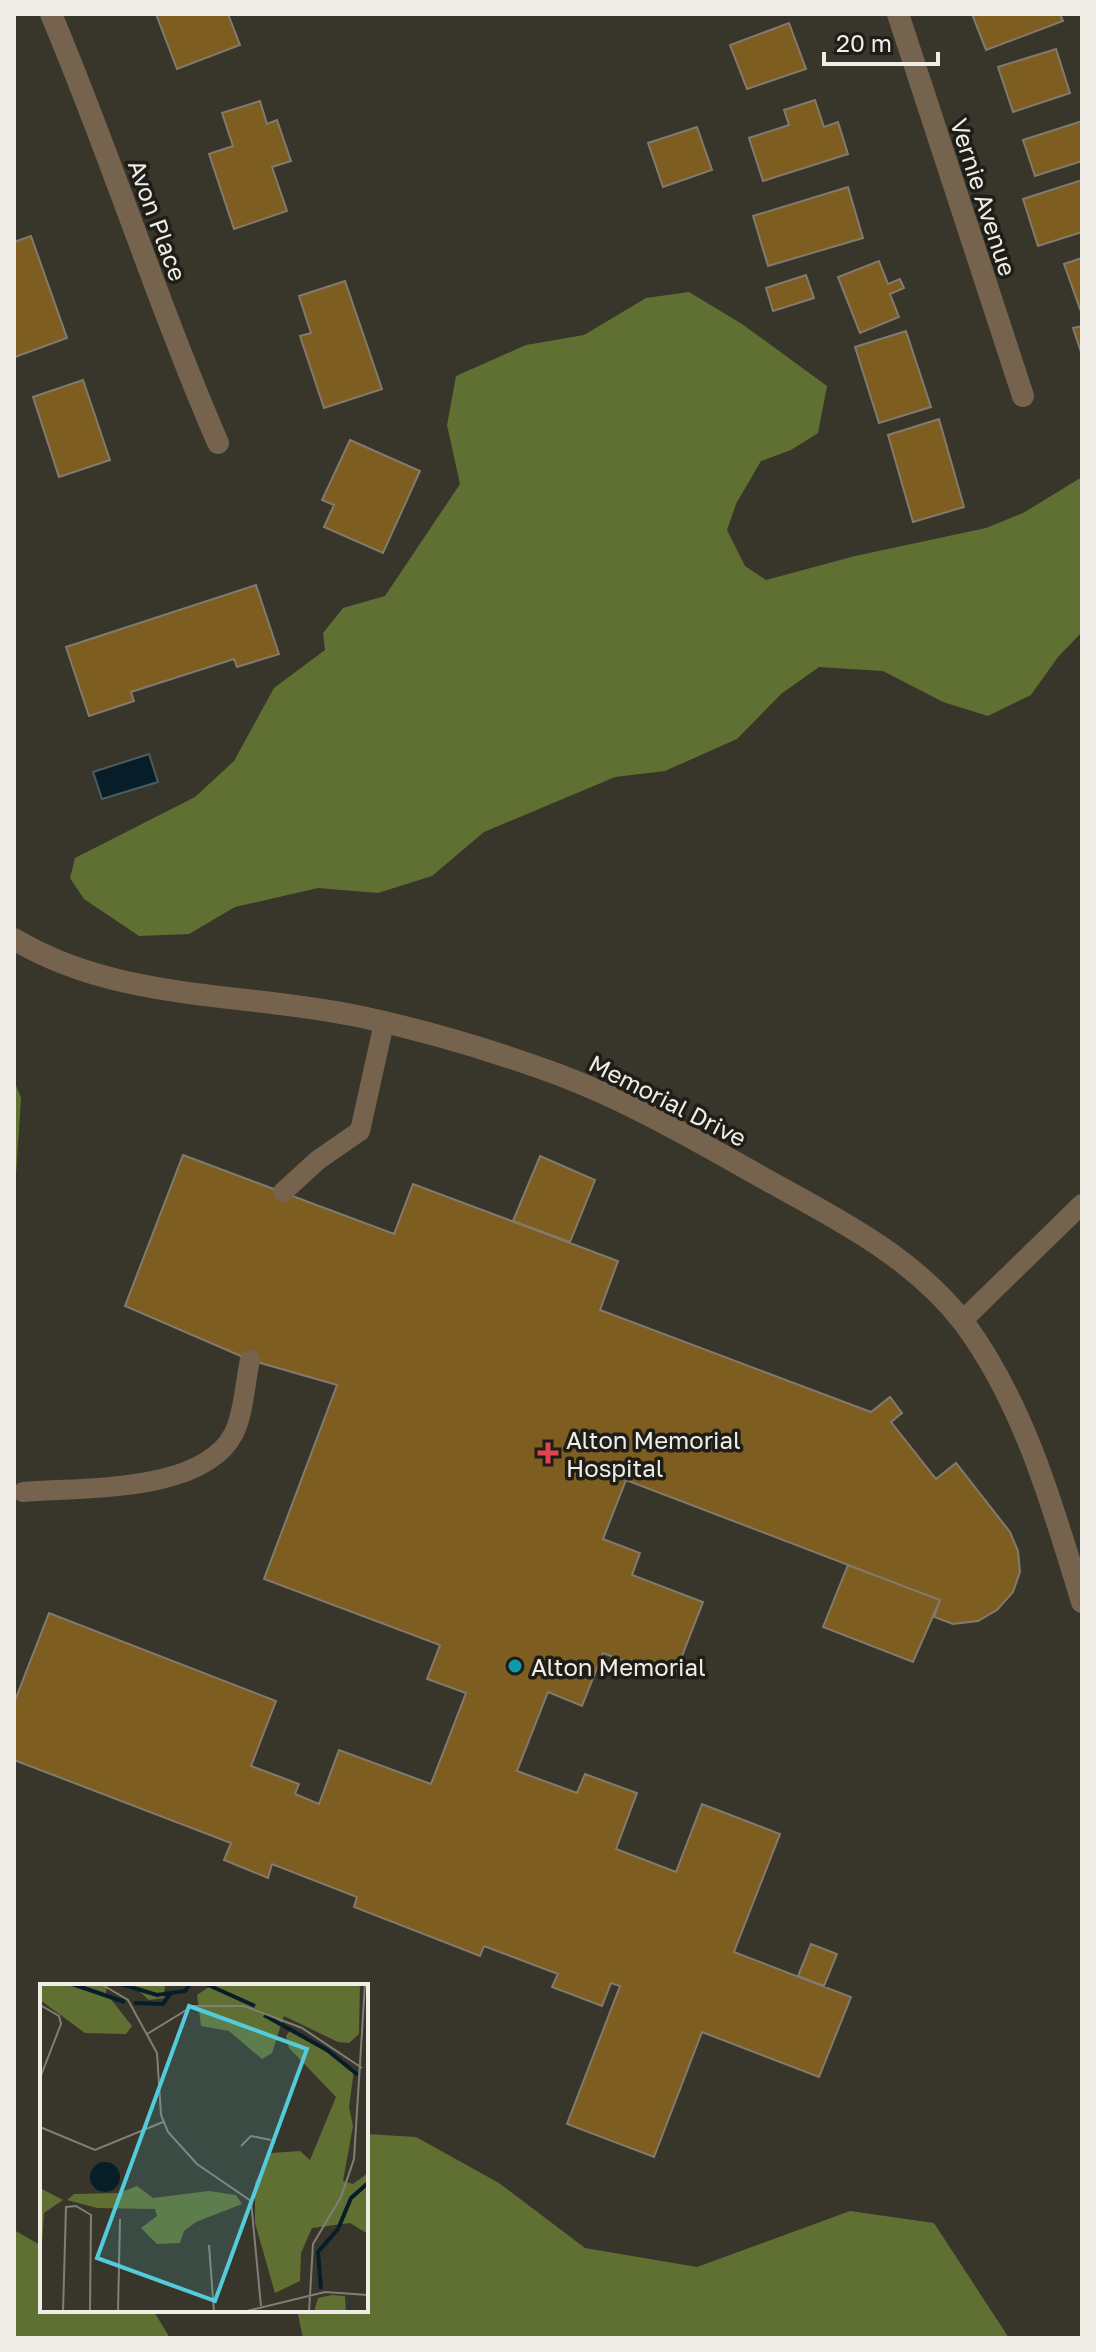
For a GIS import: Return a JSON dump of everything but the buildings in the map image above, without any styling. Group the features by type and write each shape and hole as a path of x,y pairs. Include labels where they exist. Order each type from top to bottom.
{"street":[{"name":"Avon Place","path":"51,14 81,84 180,355 218,443"},
{"name":"Vernie Avenue","path":"898,14 1023,396"},
{"name":"Memorial Drive","path":"14,939 40,955 145,986 384,1023 559,1075 690,1138 829,1214 890,1252 928,1285 962,1321 998,1375 1030,1448 1082,1602"}],"lane":[{"path":"283,1192 318,1160 360,1131 384,1023"},
{"path":"962,1321 1082,1204"},
{"path":"23,1492 158,1481 194,1469 216,1455 234,1432 250,1360"}],"green space":[{"path":"689,292 742,324 827,386 818,433 791,450 761,461 736,504 727,530 745,566 766,580 855,556 986,528 1023,513 1082,477 1082,632 1058,657 1031,695 988,716 943,702 883,671 819,667 781,694 737,739 665,771 615,777 484,832 432,876 378,893 318,888 235,907 189,934 139,936 84,899 70,878 75,858 195,797 234,761 274,688 325,650 323,633 343,608 385,596 460,484 447,425 456,376 526,345 584,335 646,298"},
{"path":"14,1080 21,1098 14,1206"},
{"path":"368,2134 416,2137 499,2183 585,2248 697,2267 850,2211 934,2223 1009,2338 303,2338 297,2312 368,2312"},
{"path":"14,2230 40,2245 40,2312 154,2312 170,2338 14,2338"}],"water":[{"path":"149,754 158,782 102,799 93,772"}],"place":[{"name":"Alton Memorial Hospital","path":"548,1453"},
{"name":"Alton Memorial","path":"515,1666"}]}
